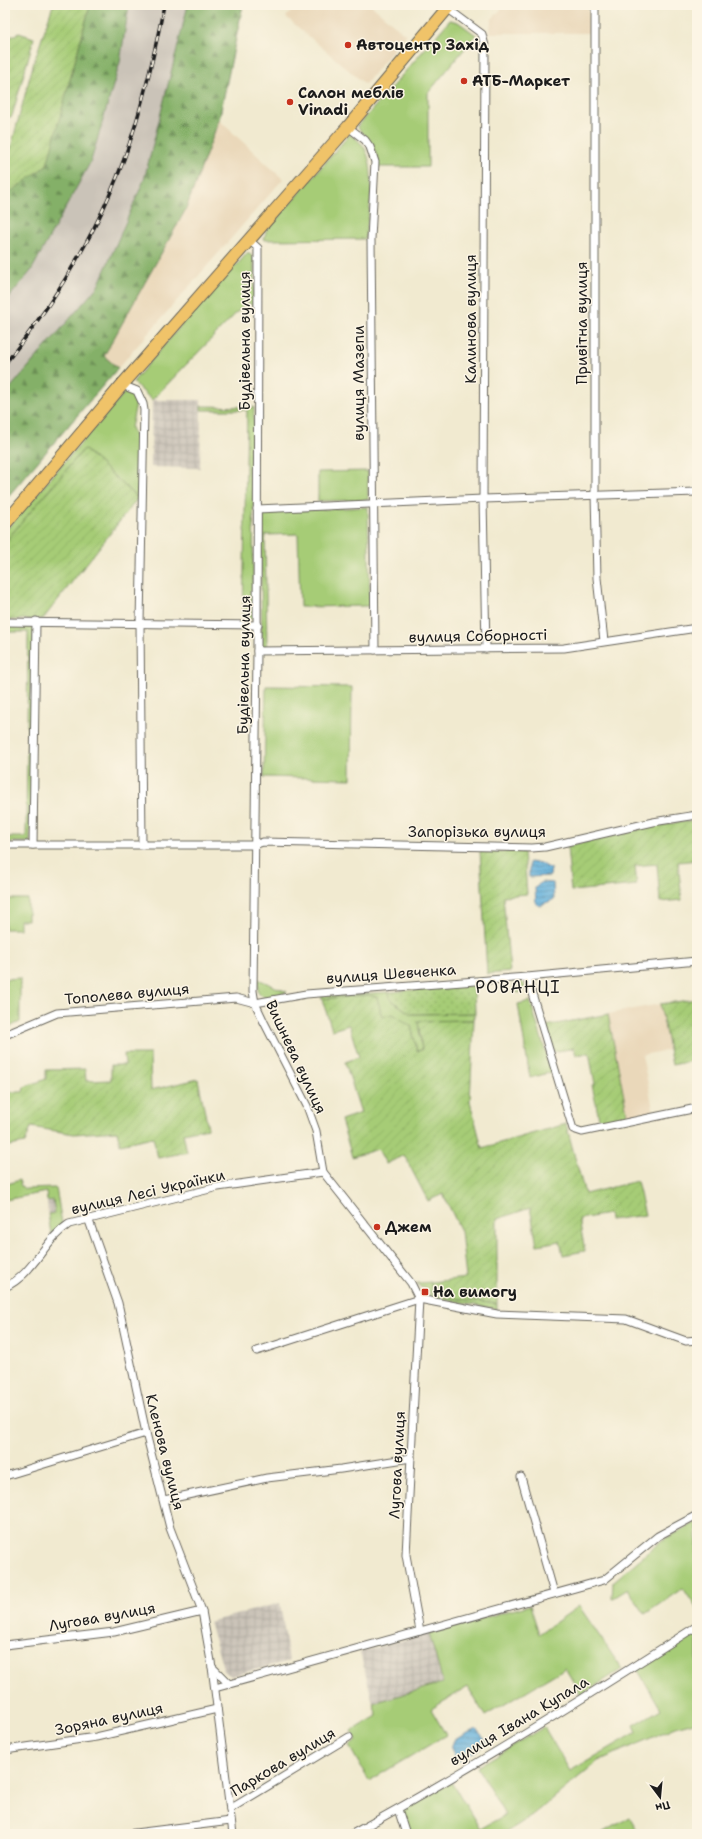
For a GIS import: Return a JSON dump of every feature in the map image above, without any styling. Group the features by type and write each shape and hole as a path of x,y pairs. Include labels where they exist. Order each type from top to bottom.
{"main road":[{"path":"5,524 122,386 348,127 448,7"}],"street":[{"name":"Привітна вулиця","path":"595,5 595,495 597,578 604,641"},
{"name":"Калинова вулиця","path":"448,7 482,34 485,46 483,499 486,649"},
{"name":"вулиця Мазепи","path":"348,127 365,140 370,147 375,162 371,240 372,503 375,650"},
{"name":"Будівельна вулиця","path":"249,240 258,248 258,651 254,845"},
{"path":"122,386 137,391 144,410 140,624 142,845"},
{"path":"257,509 372,503 697,492"},
{"path":"5,622 258,625"},
{"path":"33,845 36,622"},
{"name":"вулиця Соборності","path":"258,651 564,648 697,628"},
{"name":"Запорізька вулиця","path":"254,845 263,842 532,848 545,847 652,822 697,815"},
{"path":"5,845 254,845"},
{"name":"Вишнева вулиця","path":"254,845 253,991 255,1003 307,1106 316,1131 323,1172 411,1283 419,1299"},
{"name":"вулиця Шевченка","path":"255,1003 306,994 527,977 697,961"},
{"path":"527,977 573,1129 582,1132 697,1108"},
{"name":"Тополева вулиця","path":"5,1035 56,1013 236,998 255,1003"},
{"name":"вулиця Лесі Українки","path":"5,1287 20,1278 60,1230 69,1224 88,1218 218,1188 323,1172"},
{"name":"Кленова вулиця","path":"88,1218 118,1303 146,1433 170,1528 202,1611 215,1688 233,1834"},
{"path":"257,1351 419,1299 497,1314 626,1319 686,1340 697,1340"},
{"name":"Лугова вулиця","path":"419,1299 406,1555 420,1631"},
{"path":"5,1476 146,1433"},
{"path":"164,1500 266,1478 341,1470 411,1458"},
{"path":"521,1477 554,1593"},
{"path":"215,1688 604,1580 658,1536 697,1515"},
{"name":"Лугова вулиця","path":"5,1645 114,1632 202,1611"},
{"name":"вулиця Івана Купала","path":"352,1834 398,1809 580,1701 697,1626"},
{"path":"212,1667 229,1684"},
{"name":"Зоряна вулиця","path":"5,1750 96,1737 217,1709"},
{"name":"Паркова вулиця","path":"230,1809 349,1737"},
{"path":"398,1809 406,1834"},
{"path":"127,1834 232,1821"}],"shaded area":[{"path":"129,5 188,5 144,180 98,286 5,394 5,302 31,271 91,161 120,62"},
{"path":"297,5 371,5 406,35 365,84 286,17"},
{"path":"505,5 589,5 589,33 490,33 491,20"},
{"path":"219,120 283,179 118,368 104,356 186,209"},
{"path":"152,400 201,400 200,468 151,467"},
{"path":"660,1004 668,1050 642,1055 654,1113 628,1118 608,1014"},
{"path":"53,1200 55,1213 48,1214 47,1201"},
{"path":"280,1603 289,1661 231,1676 224,1671 209,1622"},
{"path":"429,1633 444,1683 373,1703 360,1652"}],"green space":[{"path":"53,5 90,5 47,165 5,196 5,169 33,65"},
{"path":"90,5 129,5 120,62 91,161 31,271 5,302 5,196 47,164"},
{"path":"188,5 243,5 219,120 186,209 104,356 118,368 5,500 5,394 98,286 144,180"},
{"path":"450,20 458,22 476,35 428,93 428,167 377,167 377,155 372,144 357,127"},
{"path":"19,33 34,38 12,116 5,119 5,39"},
{"path":"350,134 364,147 369,158 371,169 371,193 365,239 264,240 266,231"},
{"path":"248,252 254,259 254,307 247,302 152,400 133,382 233,264 236,266"},
{"path":"125,392 132,392 137,399 131,428 140,445 138,498 84,449 5,542 5,531"},
{"path":"201,406 254,407 253,619 243,619 247,410 201,410"},
{"path":"84,449 138,498 43,619 5,620 5,542"},
{"path":"368,471 368,500 318,501 318,472"},
{"path":"368,507 370,606 300,607 298,534 265,535 267,646 262,646 260,512"},
{"path":"5,624 34,624 30,842 5,842 5,837 26,837 28,632 5,632"},
{"path":"266,686 352,687 351,779 264,777"},
{"path":"697,820 697,860 678,862 682,900 660,902 657,864 635,866 637,885 571,891 567,846 654,826"},
{"path":"480,851 524,852 527,894 503,896 510,972 487,974"},
{"path":"5,899 28,899 28,920 20,920 20,929 5,929"},
{"path":"20,978 20,1022 5,1029 5,979"},
{"path":"258,979 287,992 272,998 265,998 258,992"},
{"path":"517,982 521,982 523,983 523,991 517,992 514,989 514,985"},
{"path":"474,985 475,1013 411,1014 390,999 389,992"},
{"path":"389,992 390,999 411,1014 475,1013 474,1020 418,1021 422,1050 417,1051 411,1026 382,1017 368,995 322,999 321,996"},
{"path":"368,995 377,997 382,1017 393,1014 411,1026 417,1051 422,1050 418,1021 474,1020 470,1101 482,1148 566,1124 585,1194 637,1181 645,1215 610,1220 609,1214 579,1219 585,1251 563,1255 560,1241 537,1245 530,1208 497,1219 497,1304 432,1295 431,1282 466,1278 461,1231 443,1194 428,1201 404,1155 386,1164 378,1149 352,1157 341,1120 361,1113 345,1062 359,1057 349,1025 332,1030 322,999"},
{"path":"697,999 697,1060 672,1065 660,1004"},
{"path":"530,1001 552,1072 530,1078 518,1004"},
{"path":"608,1014 628,1118 600,1124 592,1085 595,1084 589,1053 576,1055 574,1048 554,1052 546,1026"},
{"path":"124,1054 150,1054 151,1090 198,1079 208,1128 183,1133 187,1152 158,1158 153,1137 120,1144 117,1131 74,1134 31,1127 25,1143 5,1147 5,1092 23,1092 24,1087 46,1079 46,1070 85,1069 86,1081 111,1080 111,1065 125,1065"},
{"path":"19,1180 21,1186 25,1189 56,1188 62,1223 51,1235 48,1214 55,1213 53,1200 47,1201 46,1192 5,1200 5,1185"},
{"path":"431,1282 432,1295 497,1304 497,1309 427,1296 430,1293 424,1286 421,1288 417,1283"},
{"path":"697,1522 697,1609 683,1588 645,1614 628,1589 612,1599 613,1582 661,1541"},
{"path":"530,1605 539,1634 579,1606 622,1669 581,1695 565,1668 485,1716 468,1687 431,1709 446,1735 369,1781 349,1746 357,1741 351,1731 377,1716 373,1703 443,1683 429,1633"},
{"path":"697,1631 697,1721 676,1727 598,1761 532,1816 503,1834 409,1834 402,1811 452,1782 480,1829 505,1815 477,1767 544,1727 570,1771 637,1732 634,1725 661,1709 637,1669"},
{"path":"629,1817 639,1834 600,1834"}],"water":[{"path":"529,862 542,864 551,869 550,876 529,877"},
{"path":"541,882 553,883 554,899 540,906 536,904 535,888"},
{"path":"476,1729 486,1740 486,1744 461,1761 456,1759 451,1748 454,1740"}],"railway":[{"path":"5,364 46,309 82,251 112,190 135,126 151,66 164,5"}],"place":[{"name":"Автоцентр Захід","path":"348,45"},
{"name":"АТБ-Маркет","path":"464,81"},
{"name":"Салон меблів Vinadi","path":"290,102"},
{"name":"Джем","path":"377,1227"},
{"name":"На вимогу","path":"425,1292"}],"district":[{"name":"РОВАНЦІ","path":"518,987"}]}
